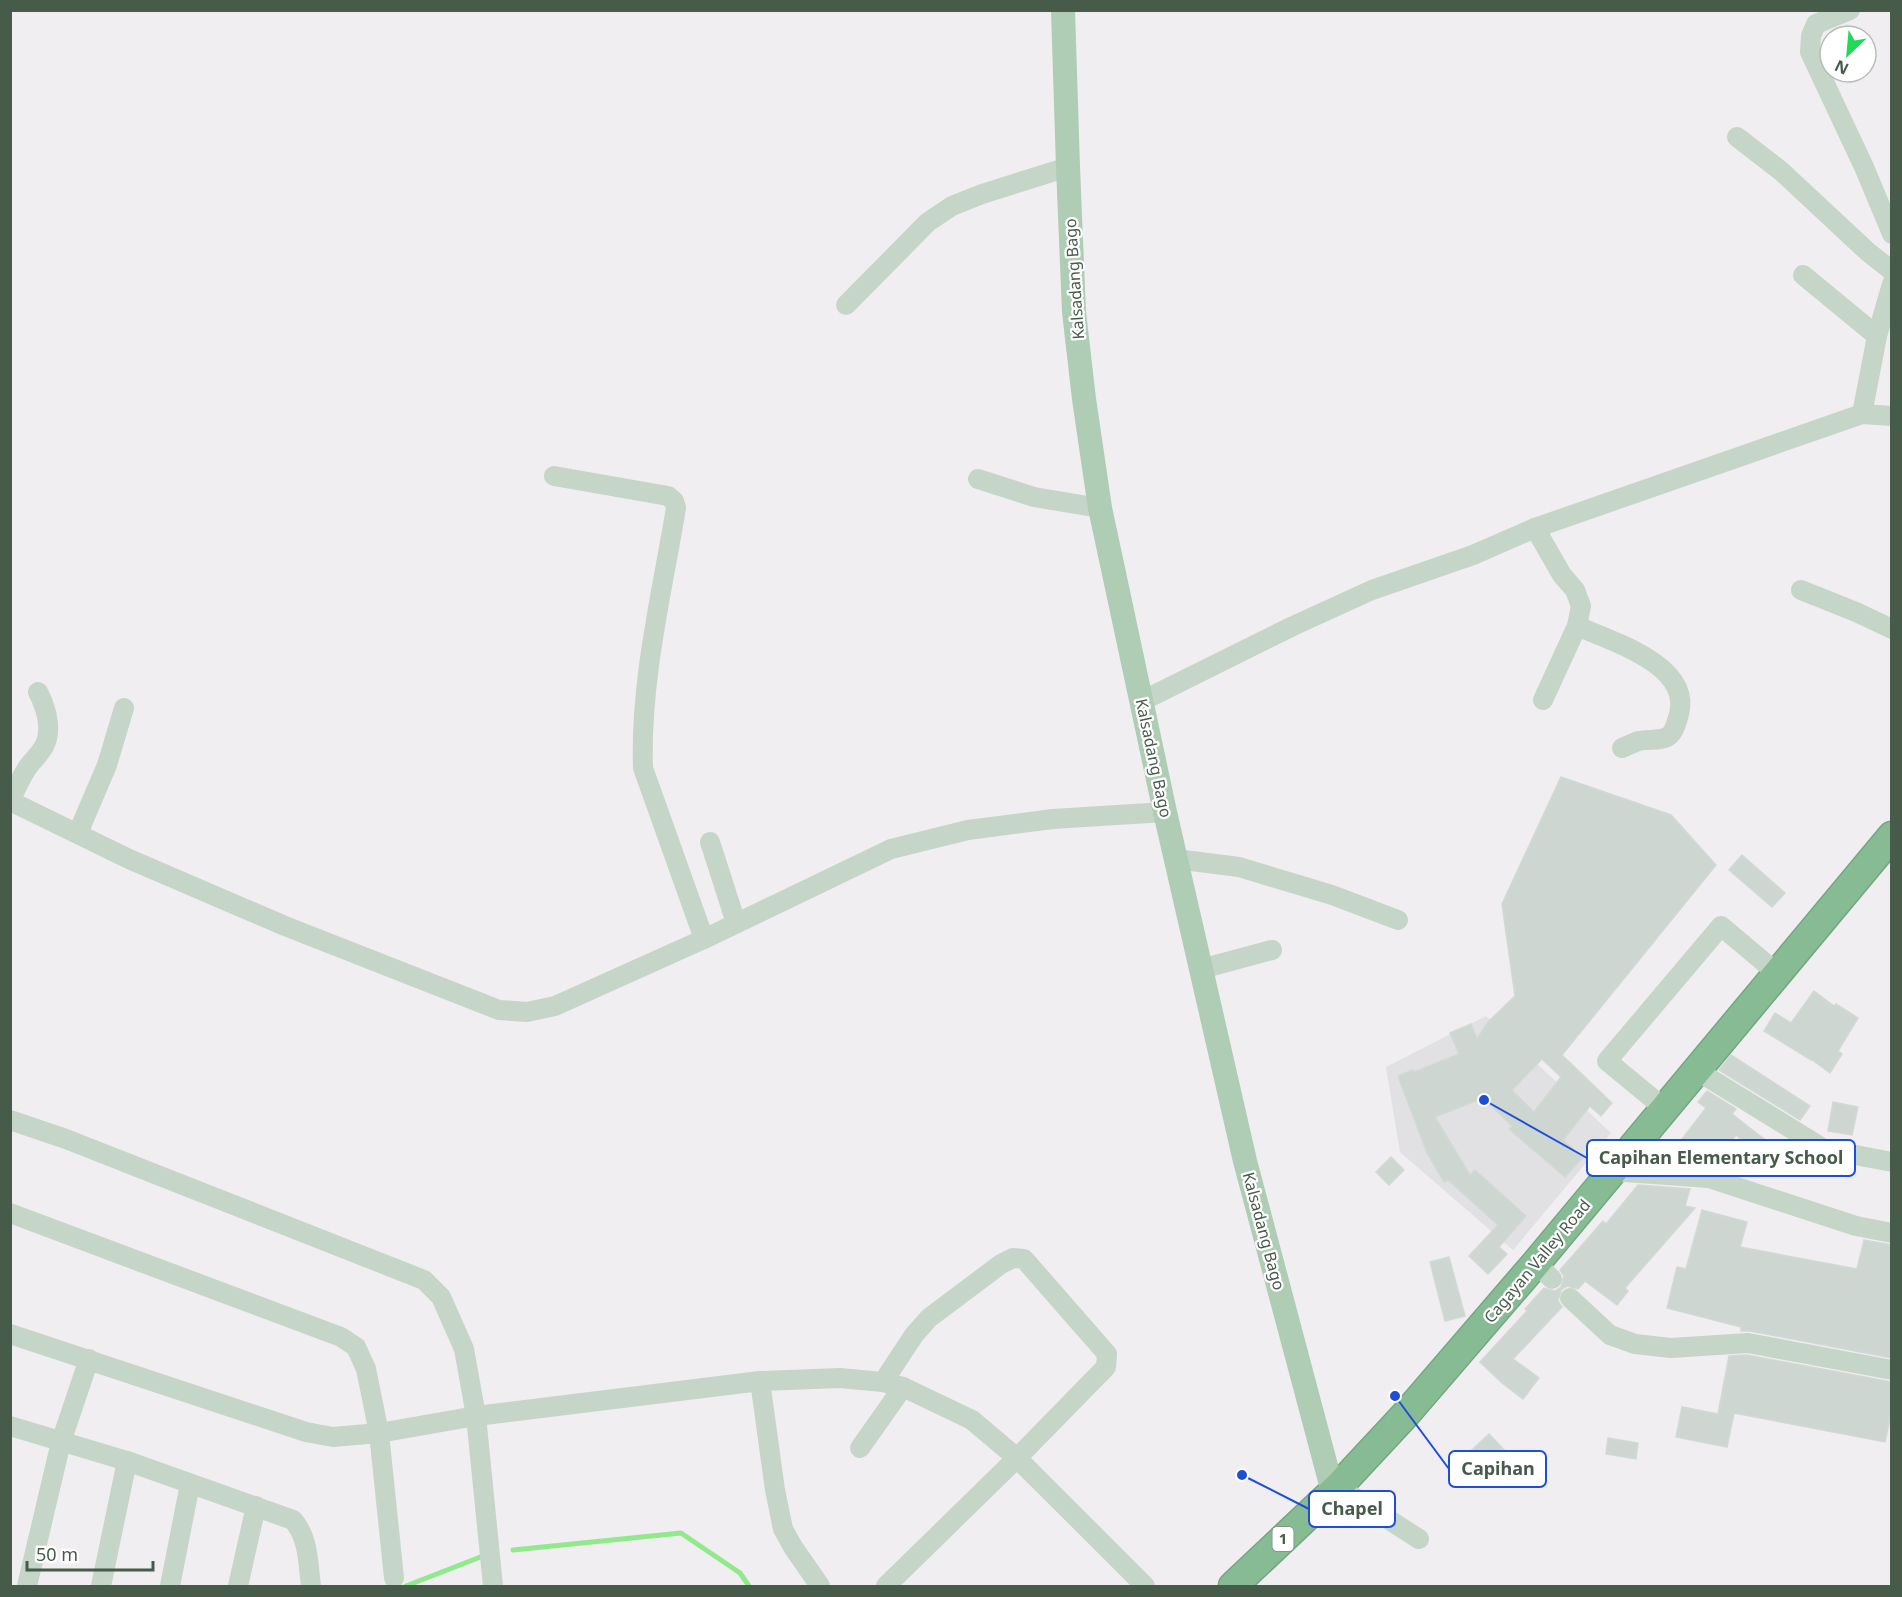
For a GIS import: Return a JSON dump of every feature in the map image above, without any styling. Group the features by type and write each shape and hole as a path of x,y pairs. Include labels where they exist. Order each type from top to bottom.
{"highway":[{"name":"Cagayan Valley Road","path":"1233,1587 1335,1489 1544,1271 1611,1171 1892,836"}],"main road":[{"name":"Kalsadang Bago","path":"1063,10 1074,312 1100,508 1165,812 1245,1161 1335,1489"}],"street":[{"path":"1850,10 1816,24 1811,36 1810,52 1864,167 1892,234"},
{"path":"1737,137 1781,171 1868,252 1892,271"},
{"path":"846,305 928,222 952,206 982,194 1068,167"},
{"path":"1803,274 1877,336"},
{"path":"1862,414 1877,336 1892,284"},
{"path":"1142,701 1371,590 1473,555 1535,528 1862,414 1892,416"},
{"path":"554,476 668,496 674,501 676,508 650,665 642,742 643,768 704,939"},
{"path":"978,479 1034,497 1100,508"},
{"path":"1535,528 1562,575 1575,590 1581,606 1577,626 1543,700"},
{"path":"1800,590 1892,629"},
{"path":"1577,626 1644,656 1674,681 1682,700 1672,734 1666,738 1639,741 1622,748"},
{"path":"38,692 47,717 49,729 47,738 10,800 129,859 285,926 499,1010 527,1012 555,1006 704,939 891,849 968,830 1042,820 1165,812"},
{"path":"78,833 107,765 124,708"},
{"path":"710,842 736,922"},
{"path":"1176,859 1239,867 1332,895 1398,920"},
{"path":"1664,1108 1607,1061 1721,927 1777,973"},
{"path":"1201,969 1272,950"},
{"path":"1696,1070 1824,1149 1892,1161"},
{"path":"10,1120 66,1139 424,1280 441,1298 464,1349 476,1416 493,1587"},
{"path":"1611,1171 1709,1178 1856,1226 1892,1233"},
{"path":"10,1213 341,1337 356,1347 366,1369 379,1433 394,1578"},
{"path":"883,1382 914,1335 929,1318 1001,1264 1013,1258 1024,1259 1107,1354 1106,1367 886,1587"},
{"path":"1570,1298 1610,1335 1635,1344 1671,1348 1748,1343 1892,1370"},
{"path":"10,1334 306,1432 333,1437 379,1433 476,1416 760,1381 840,1378 883,1382 903,1387 972,1420 1017,1458 1145,1587"},
{"path":"27,1587 61,1442 89,1359"},
{"path":"760,1381 775,1490 783,1529 820,1587"},
{"path":"860,1448 903,1387"},
{"path":"10,1426 127,1461 293,1520 301,1529 306,1546 311,1587"},
{"path":"101,1587 127,1461"},
{"path":"170,1587 190,1484"},
{"path":"1335,1489 1419,1539"},
{"path":"238,1587 256,1506"}],"shaded area":[{"path":"1486,1016 1611,1133 1513,1250 1400,1152 1386,1067"}],"building":[{"path":"1561,777 1671,815 1716,865 1562,1055 1612,1103 1601,1116 1590,1106 1563,1140 1583,1157 1565,1177 1509,1129 1512,1126 1483,1098 1435,1117 1470,1175 1475,1170 1526,1216 1499,1247 1507,1254 1488,1274 1469,1256 1498,1225 1448,1180 1444,1182 1427,1153 1398,1076 1459,1054 1450,1033 1471,1024 1477,1039 1488,1022 1515,996 1502,904","holes":["1542,1059 1561,1077 1534,1112 1512,1090"]},
{"path":"1742,855 1785,893 1772,907 1729,870"},
{"path":"1814,991 1834,1006 1836,1004 1858,1018 1838,1051 1842,1054 1830,1073 1764,1031 1775,1013 1791,1023"},
{"path":"1731,1055 1810,1106 1800,1120 1719,1070"},
{"path":"1707,1091 1736,1109 1732,1114 1764,1139 1755,1151 1736,1135 1714,1163 1682,1139 1706,1108 1698,1102"},
{"path":"1833,1102 1858,1107 1852,1135 1828,1131"},
{"path":"1391,1157 1404,1170 1389,1185 1376,1172"},
{"path":"1638,1185 1690,1189 1685,1206 1695,1208 1625,1288 1628,1291 1617,1305 1585,1281 1578,1289 1567,1286 1561,1290 1558,1301 1562,1307 1513,1359 1539,1378 1523,1399 1480,1362 1527,1311 1525,1309 1544,1288 1555,1291 1561,1287 1564,1276 1560,1270 1603,1221 1606,1224"},
{"path":"1702,1210 1747,1222 1740,1247 1857,1269 1864,1240 1892,1245 1892,1358 1741,1331 1741,1327 1667,1308 1677,1267 1686,1269"},
{"path":"1449,1257 1465,1316 1445,1321 1430,1262"},
{"path":"1747,1355 1892,1382 1892,1410 1885,1442 1734,1413 1727,1447 1676,1437 1682,1407 1718,1414 1729,1356"},
{"path":"1489,1434 1507,1453 1478,1481 1460,1461"},
{"path":"1608,1438 1638,1443 1636,1459 1606,1454"}],"waterway":[{"path":"513,1550 681,1533 740,1573 749,1586"},
{"path":"406,1586 483,1556"}],"place":[{"name":"Capihan Elementary School","path":"1484,1100"},
{"name":"Capihan","path":"1395,1396"},
{"name":"Chapel","path":"1242,1475"}]}
